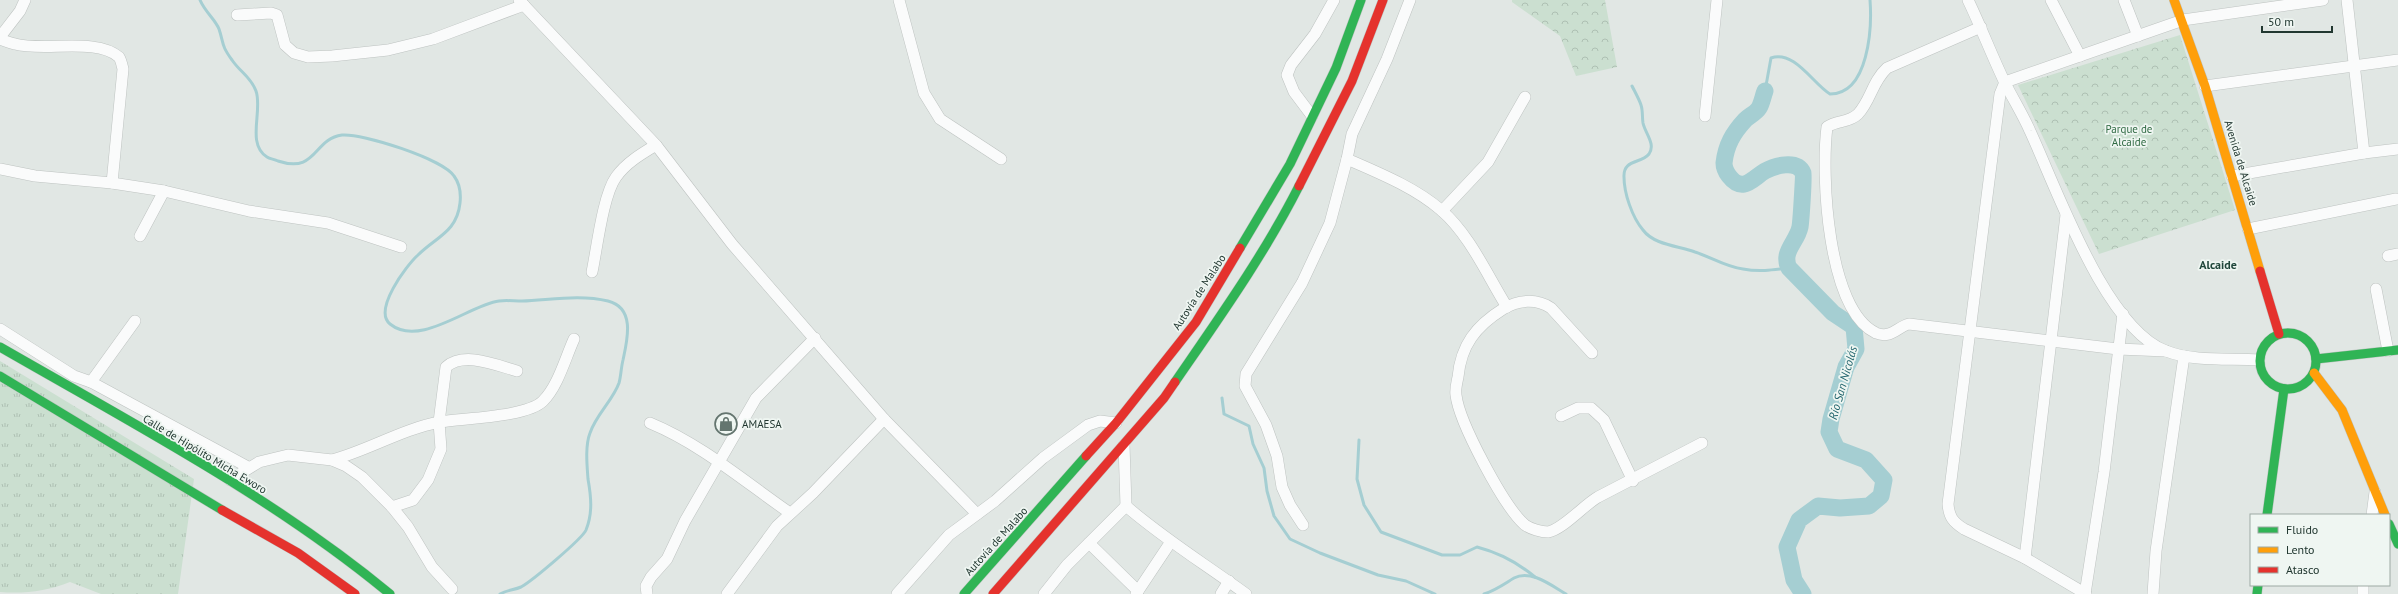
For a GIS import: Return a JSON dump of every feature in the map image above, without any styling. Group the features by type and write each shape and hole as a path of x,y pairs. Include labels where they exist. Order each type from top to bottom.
{"main road":[{"name":"Autovía de Malabo","path":"964,594 1116,423 1196,322 1286,171 1336,68 1361,0"},
{"path":"993,594 1164,398 1197,353 1243,284 1280,223 1352,81 1382,0"},
{"name":"Avenida de Alcaide","path":"2174,0 2183,20 2205,86 2279,334"},
{"path":"2287,333 2304,338 2314,351 2316,359 2314,373 2302,386 2284,389 2269,382 2262,372 2259,360 2265,344 2279,334 2287,333"},
{"name":"Calle de Hipólito Micha Eworo","path":"0,347 230,480 367,575 390,594"},
{"path":"2316,359 2393,350"},
{"path":"2314,373 2342,410 2385,514"},
{"path":"0,376 195,494 298,553 355,594"},
{"path":"2267,514 2284,389"},
{"path":"2390,526 2398,544"}],"street":[{"path":"25,0 20,11 0,38 15,44 30,46 98,47 110,51 120,58 123,69 112,183"},
{"path":"899,0 924,93 940,120 1001,159"},
{"path":"1312,116 1294,92 1288,75 1291,65 1315,34 1334,0"},
{"path":"1303,525 1290,505 1282,487 1277,456 1266,425 1245,386 1246,374 1302,283 1330,223 1352,134 1387,59 1410,0"},
{"path":"1705,116 1717,0"},
{"path":"1968,0 2005,82 2026,121 2066,215 2102,283 2123,314 2144,338 2166,351"},
{"path":"2051,0 2080,56"},
{"path":"2124,0 2138,36"},
{"path":"2005,82 2183,20 2323,0"},
{"path":"2347,0 2364,153"},
{"path":"237,15 271,13 277,15 285,44 294,53 308,57 332,56 388,50 433,39 522,2 656,145 732,244 815,338 884,420 977,514"},
{"path":"1981,27 1886,68 1877,78 1868,100 1858,114 1845,122 1833,123 1827,127 1826,136 1830,237 1842,290 1857,315 1876,333 1887,335 1893,334 1901,326 1909,324 2118,349 2166,351 2184,356 2259,360"},
{"path":"2205,86 2353,64 2398,60"},
{"path":"2005,82 1997,106 1948,504 1949,516 1955,524 2025,558 2086,594 2104,472 2123,314"},
{"path":"1442,211 1488,162 1525,97"},
{"path":"592,272 609,190 616,177 630,161 656,145"},
{"path":"2232,176 2364,153 2398,149"},
{"path":"1347,159 1393,179 1442,211 1462,234 1507,307"},
{"path":"0,169 35,176 112,183 164,191 278,217 328,223 401,247"},
{"path":"140,236 164,191"},
{"path":"2248,229 2396,199"},
{"path":"2025,558 2066,215"},
{"path":"2376,289 2393,350"},
{"path":"1592,353 1551,308 1543,303 1526,300 1507,307 1482,324 1472,334 1460,360 1456,394 1462,420 1510,507 1527,526 1539,531 1549,532 1560,526 1584,506 1598,497 1633,481 1702,443"},
{"path":"91,382 135,320"},
{"path":"0,329 74,376 91,382 248,467"},
{"path":"646,594 646,586 651,577 667,559 685,521 719,464 738,426 756,398 815,338"},
{"path":"230,480 248,467 259,462 288,455 332,460 348,456 408,431 439,422 528,411 542,402 552,388 574,339"},
{"path":"2153,594 2156,551 2184,356"},
{"path":"392,507 413,500 428,480 441,449 439,422 446,367 452,362 466,358 517,371"},
{"path":"1561,416 1578,408 1591,408 1604,420 1633,481"},
{"path":"727,594 777,526 884,420"},
{"path":"897,594 933,551 963,523 977,514 1082,428 1100,422 1116,423"},
{"path":"650,423 668,431 761,491 790,513"},
{"path":"1044,594 1067,564 1126,506 1124,445"},
{"path":"332,460 362,477 392,507 408,526 432,567 452,590"},
{"path":"2372,514 2375,491"},
{"path":"1126,506 1170,543 1246,594"},
{"path":"1089,543 1137,592 1170,543"},
{"path":"1221,594 1229,582"}],"green space":[{"path":"1512,0 1605,0 1617,67 1576,76 1560,36 1512,2"},
{"name":"Parque de Alcaide","path":"2180,35 2235,210 2099,254 2018,85"},
{"path":"0,361 194,479 178,594 101,594 70,582 53,588 36,591 18,593 0,592"}],"waterway":[{"path":"200,0 217,25 224,48 228,55 254,86 258,99 256,126 257,144 267,157 291,164 300,163 308,160 325,143 333,138 342,135 352,135 401,148 435,162 447,169 458,182 460,189 460,200 455,221 445,233 418,255 399,278 388,299 386,309 386,317 390,324 402,330 415,331 430,328 487,304 499,301 587,298 608,301 617,305 623,310 628,326 619,383 593,426 588,438 587,468 591,504 590,517 586,530 583,535 567,550 527,583 521,587 500,594"},
{"name":"Río San Nicolás","path":"1765,91 1771,58 1780,57 1796,63 1830,94 1843,91 1853,83 1860,71 1869,42 1870,0"},
{"path":"1632,86 1641,105 1643,123 1651,142 1651,150 1646,157 1633,162 1626,167 1624,171 1624,183 1632,212 1643,230 1648,235 1660,242 1707,256 1737,268 1760,271 1789,268"},
{"name":"Río San Nicolás","path":"1765,91 1759,108 1745,120 1731,140 1726,151 1724,163 1725,168 1734,181 1739,184 1748,183 1765,171 1779,166 1796,166 1803,173 1800,227 1788,252 1787,262 1789,268 1833,313 1854,327 1856,349 1846,367 1831,419 1829,432 1837,449 1866,460 1884,480 1881,496 1869,506 1840,508 1818,506 1799,520 1787,547 1794,580 1803,594"},
{"path":"1222,398 1224,414 1249,426 1253,444 1264,468 1267,491 1274,516 1290,539 1320,553 1378,575 1406,581 1435,594"},
{"path":"1359,440 1357,479 1364,505 1381,532 1442,555 1460,555 1477,547 1485,549 1501,555 1522,567 1535,577"},
{"path":"1484,594 1496,589 1514,578 1521,576 1534,577 1548,583 1566,594"}],"traffic: fast":[{"path":"1240,248 1290,164 1336,68 1361,0"},
{"path":"1175,382 1256,261 1299,186"},
{"path":"2283,333 2293,333 2308,341 2314,350 2316,361 2314,372 2308,381 2293,389 2283,389 2272,384 2265,377 2260,366 2260,356 2265,345 2272,338 2283,333"},
{"path":"0,347 151,433 250,493 298,525 390,594"},
{"path":"2316,359 2398,350"},
{"path":"0,376 222,510"},
{"path":"2267,514 2284,389"},
{"path":"964,594 1086,456"},
{"path":"2390,526 2398,544"},
{"path":"2257,594 2258,586"}],"traffic: slow":[{"path":"2174,0 2205,86 2260,271"},
{"path":"2314,373 2342,410 2385,514"}],"traffic: jam":[{"path":"1299,186 1352,81 1383,0"},
{"path":"1086,456 1116,423 1196,322 1240,248"},
{"path":"2260,271 2279,334"},
{"path":"993,594 1164,398 1175,382"},
{"path":"222,510 298,553 355,594"}],"place":[{"name":"AMAESA","path":"726,424"}],"district":[{"name":"Alcaide","path":"2218,265"}]}
